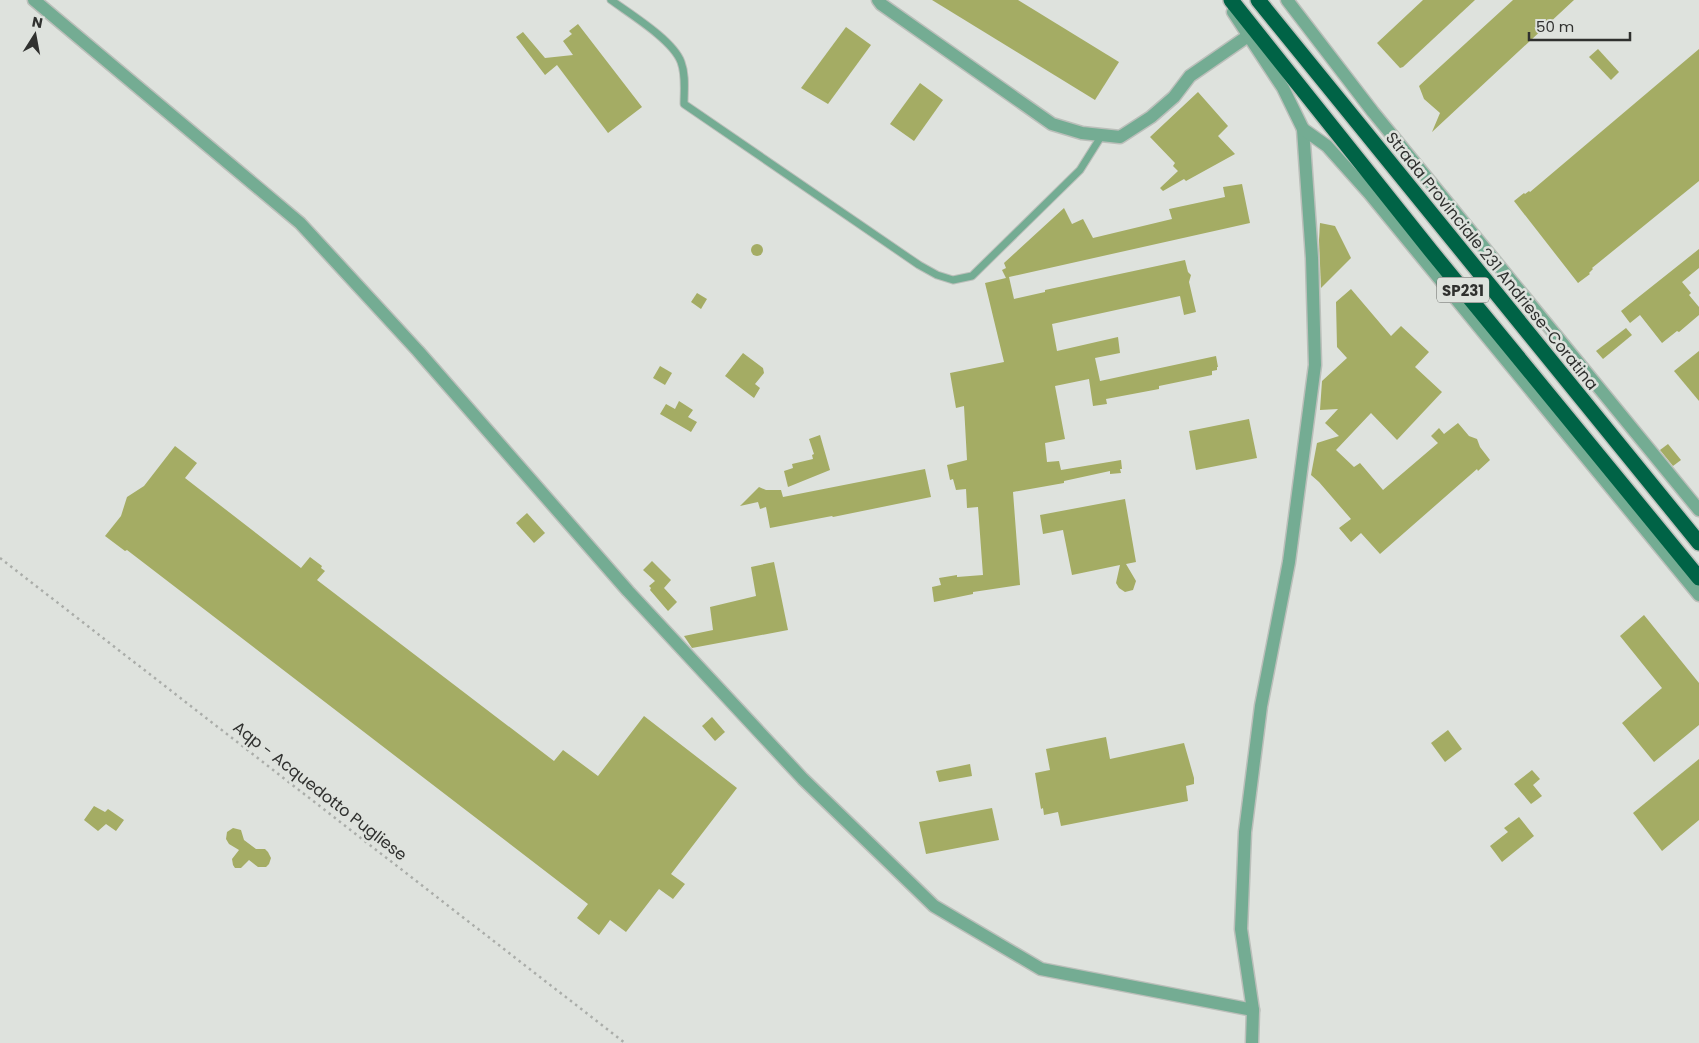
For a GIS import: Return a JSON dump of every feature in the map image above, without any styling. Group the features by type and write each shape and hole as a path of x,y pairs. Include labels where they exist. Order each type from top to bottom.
{"highway":[{"name":"SP231","path":"1231,0 1431,251 1699,578"},
{"name":"Strada Provinciale 231 Andriese-Coratina","path":"1258,0 1699,543"}],"street":[{"path":"34,0 300,224 418,351 641,606 803,779 934,906 1041,969 1253,1010"},
{"path":"878,0 944,50 1000,86 1052,124 1082,133 1120,137 1151,117 1174,97 1190,76 1248,36"},
{"path":"1226,0 1283,88 1303,129 1312,258 1315,365 1288,562 1261,706 1245,832 1241,929 1253,1010 1252,1043"},
{"name":"SP231","path":"1287,0 1373,112 1699,510"},
{"path":"1303,129 1327,146 1369,193 1699,595"}],"lane":[{"path":"611,0 661,36 680,60 685,80 684,104 919,265 937,275 953,280 972,276 1080,170 1102,135"}],"path":[{"name":"Aqp - Acquedotto Pugliese","path":"0,558 625,1043"}],"building":[{"path":"932,0 1018,0 1119,62 1095,100"},
{"path":"1423,0 1475,0 1400,68 1377,43"},
{"path":"1513,0 1574,0 1432,132 1440,113 1424,99 1419,86"},
{"path":"578,24 642,107 608,133 557,65 545,75 516,37 523,32 545,58 573,55 563,41 572,34 569,31"},
{"path":"846,27 871,45 828,104 801,88"},
{"path":"1598,49 1619,72 1611,80 1589,57"},
{"path":"1699,49 1699,181 1592,268 1590,274 1578,283 1514,201 1524,193 1530,192"},
{"path":"920,83 943,100 914,141 890,124"},
{"path":"1198,92 1228,126 1218,136 1235,154 1186,181 1184,179 1163,191 1160,188 1178,171 1173,166 1175,163 1150,137"},
{"path":"1242,184 1250,223 1009,277 1014,299 1045,292 1045,290 1185,260 1188,272 1191,275 1189,282 1196,312 1184,315 1180,296 1052,324 1057,351 1118,337 1120,353 1095,358 1100,381 1216,356 1218,367 1217,370 1212,371 1212,375 1159,386 1159,389 1106,399 1107,404 1093,406 1089,379 1055,386 1065,439 1045,443 1047,462 1059,461 1061,470 1121,460 1121,473 1110,474 1110,471 1064,481 1064,483 1013,492 1020,585 973,592 973,594 934,602 932,587 941,585 939,578 957,575 957,577 983,575 978,507 967,508 966,489 956,490 953,479 950,480 947,465 967,460 964,406 956,408 950,373 1004,362 985,283 1006,278 1002,270 1006,268 1004,263 1064,208 1072,224 1083,219 1093,238 1172,219 1169,209 1225,197 1223,187"},
{"path":"1320,223 1335,226 1351,258 1321,288 1319,240"},
{"path":"759,244 762,245 762,255 755,256 752,255 751,248 752,245"},
{"path":"1699,249 1699,268 1682,282 1691,293 1689,295 1699,307 1699,315 1662,343 1640,315 1630,323 1621,311"},
{"path":"1351,289 1391,336 1401,326 1429,352 1415,367 1442,392 1397,440 1371,413 1336,450 1354,467 1360,463 1383,490 1438,443 1431,436 1439,428 1444,434 1458,423 1469,436 1477,439 1480,447 1490,460 1478,471 1477,469 1380,554 1361,533 1351,542 1339,528 1351,519 1311,475 1317,443 1339,436 1325,423 1338,409 1320,410 1322,381 1347,358 1337,347 1336,302"},
{"path":"697,293 707,299 701,309 691,302"},
{"path":"1626,328 1632,335 1603,359 1596,351"},
{"path":"1699,351 1699,401 1674,371"},
{"path":"743,353 763,368 764,373 755,384 760,388 754,398 725,376"},
{"path":"660,366 672,373 665,385 653,378"},
{"path":"679,401 693,410 688,417 697,422 691,432 660,414 666,404 675,409"},
{"path":"1249,419 1257,458 1196,470 1189,431"},
{"path":"820,435 830,470 788,487 784,471 793,468 792,464 813,459 812,455 814,454 809,439"},
{"path":"1668,444 1681,460 1673,466 1660,450"},
{"path":"175,446 197,463 185,478 301,568 310,557 322,566 321,568 325,571 317,580 554,761 563,750 598,776 644,716 737,788 671,874 685,884 673,899 659,889 626,932 610,920 599,935 577,918 588,904 127,550 125,551 105,536 121,516 127,497 144,486"},
{"path":"925,469 931,497 833,517 770,528 766,507 760,509 758,502 740,506 759,487 766,490 781,490 783,497"},
{"path":"1125,499 1136,562 1126,564 1136,581 1133,590 1125,592 1116,583 1120,565 1072,575 1063,530 1043,534 1040,515"},
{"path":"527,513 545,533 534,543 516,523"},
{"path":"652,561 671,580 664,588 677,602 668,611 650,590 649,586 655,581 643,570"},
{"path":"774,562 788,630 692,648 684,636 713,630 710,607 756,596 751,567"},
{"path":"1644,615 1699,683 1699,725 1654,762 1622,723 1662,688 1620,636"},
{"path":"712,717 725,732 715,741 702,726"},
{"path":"1448,730 1462,749 1445,762 1431,743"},
{"path":"1106,737 1110,759 1184,743 1194,778 1194,784 1186,786 1188,801 1061,826 1058,812 1044,815 1043,808 1041,809 1035,773 1050,770 1046,749"},
{"path":"1699,759 1699,820 1662,851 1633,813"},
{"path":"970,764 972,776 939,782 936,771"},
{"path":"1532,770 1540,779 1533,785 1542,796 1531,804 1514,784"},
{"path":"94,806 105,812 108,809 124,820 116,831 106,824 98,831 84,820"},
{"path":"992,808 999,840 926,854 919,822"},
{"path":"1519,817 1534,836 1502,862 1490,846 1508,832 1504,828"},
{"path":"233,828 241,830 244,840 256,849 265,849 268,852 271,858 266,867 258,867 249,860 241,868 235,868 232,859 239,850 229,844 226,839 227,832"}]}
